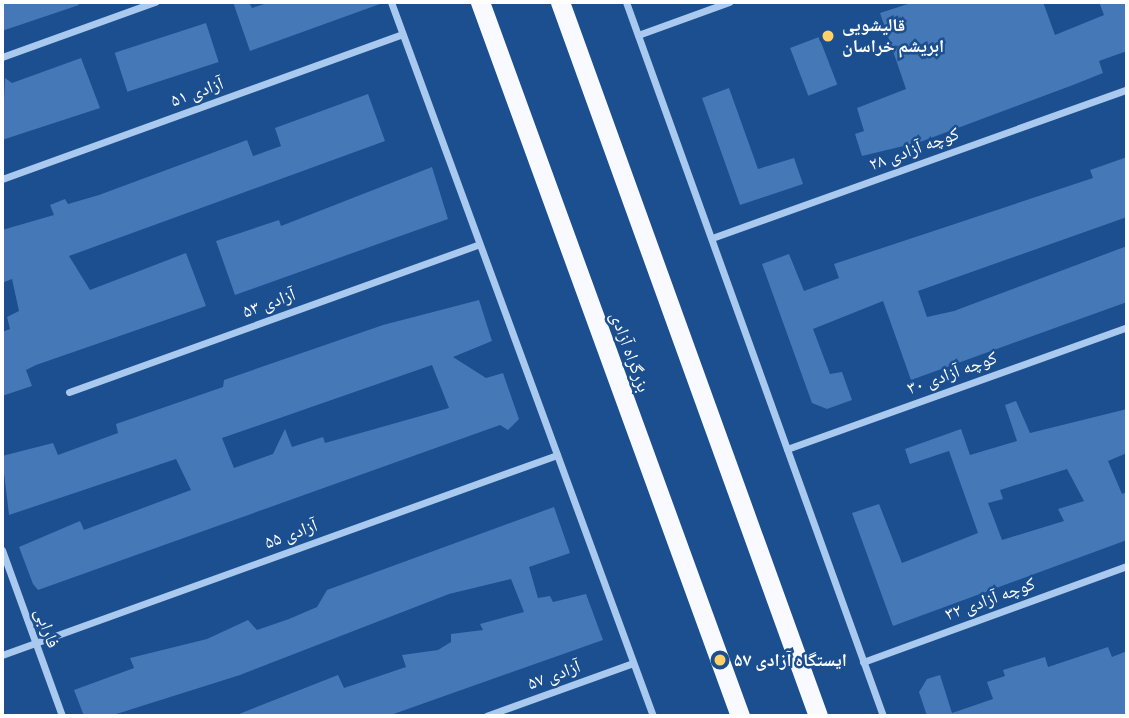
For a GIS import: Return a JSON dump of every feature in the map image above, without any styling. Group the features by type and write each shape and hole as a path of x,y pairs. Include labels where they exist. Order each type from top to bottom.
{"highway":[{"name":"بزرگراه آزادی","path":"480,2 740,716"},
{"path":"559,2 818,716"}],"street":[{"path":"2,57 155,2"},
{"path":"391,2 653,716"},
{"path":"626,2 883,716"},
{"path":"638,35 729,2"},
{"name":"۵۱ آزادی","path":"2,179 402,34"},
{"name":"کوچه آزادی ۲۸","path":"712,238 1127,89"},
{"name":"۵۳ آزادی","path":"69,392 480,244"},
{"name":"کوچه آزادی ۳۰","path":"787,449 1127,327"},
{"name":"آزادی ۵۵","path":"2,654 556,455"},
{"name":"فارابی","path":"2,550 62,716"},
{"name":"کوچه آزادی ۳۲","path":"863,662 1127,566"},
{"name":"آزادی ۵۷","path":"486,716 633,663"}],"building":[{"path":"2,2 78,2 79,5 2,31"},
{"path":"233,2 249,2 252,8 271,2 380,4 250,51"},
{"path":"914,2 1043,2 1055,35 1104,15 1099,2 1127,2 1127,51 1099,61 1103,73 1073,85 920,142 862,156 855,134 864,131 857,108 906,89 880,13"},
{"path":"206,23 219,62 127,92 115,53"},
{"path":"819,37 837,85 808,96 790,48"},
{"path":"81,58 100,108 2,140 5,78 12,83"},
{"path":"729,88 758,169 794,158 803,184 740,205 702,98"},
{"path":"368,94 385,141 69,256 90,290 186,253 206,306 36,365 26,370 32,386 2,396 2,332 10,329 7,317 19,311 12,279 2,283 2,230 54,215 50,205 65,199 68,204 99,195 247,140 253,156 281,146 275,128"},
{"path":"1127,157 1127,217 918,291 927,317 954,311 1127,246 1127,302 911,380 883,301 813,329 830,374 842,372 852,400 827,409 812,403 762,264 789,254 804,291 839,278 834,264 1093,178 1090,170"},
{"path":"432,167 448,219 235,295 216,241 279,220 281,226"},
{"path":"479,300 492,341 453,357 486,378 503,373 519,419 508,430 500,425 38,590 33,584 19,547 80,521 84,530 191,490 176,459 9,515 2,456 53,443 58,455 118,433 116,424 223,387 224,380 383,325","holes":["432,365 449,408 325,443 323,437 292,447 285,429 273,454 234,468 222,438"]},
{"path":"1016,401 1030,433 1127,409 1127,453 1108,461 1122,494 1127,492 1127,540 893,626 852,513 879,504 902,563 978,533 949,451 910,464 905,449 961,429 970,455 1017,441 1005,405","holes":["1067,469 1084,501 1058,509 1064,521 1002,540 988,503 1003,499 1000,490"]},
{"path":"554,507 570,553 529,567 538,598 550,596 553,602 586,594 603,640 388,716 234,716 338,675 344,688 406,667 402,655 438,650 451,642 451,634 483,630 480,624 524,612 511,579 449,594 240,675 110,716 84,716 74,690 134,668 130,658 207,639 248,620 257,630 289,619 317,607 327,590"},
{"path":"1108,647 1112,657 1127,651 1127,716 927,716 919,692 927,679 940,675 952,713 993,699 987,682 1005,676 1003,670 1045,657 1048,667"}],"place":[{"name":"قالیشویی ابریشم خراسان","path":"828,36"},
{"name":"ایستگاه آزادی ۵۷","path":"720,660"}]}
